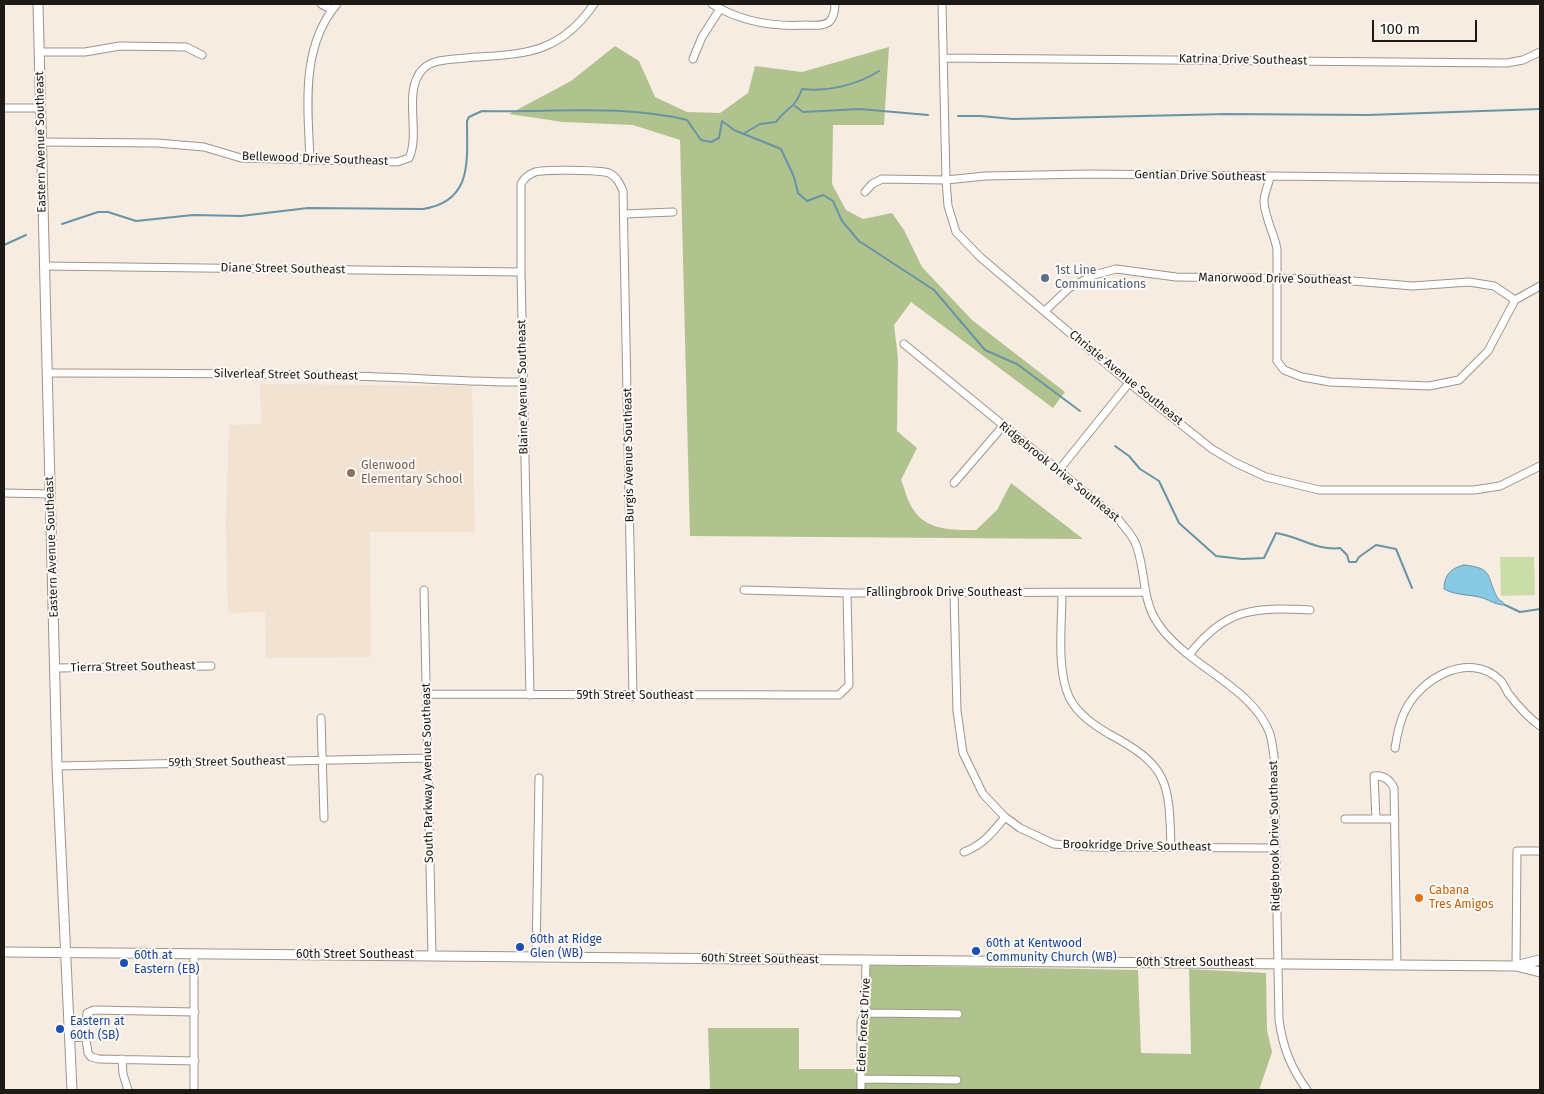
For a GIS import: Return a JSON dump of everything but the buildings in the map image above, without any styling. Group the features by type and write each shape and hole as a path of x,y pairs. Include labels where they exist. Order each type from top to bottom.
{"main road":[{"name":"Eastern Avenue Southeast","path":"38,4 57,766 72,1090"},
{"name":"60th Street Southeast","path":"4,952 1516,966 1540,972"},
{"name":"60th Street Southeast","path":"1516,966 1540,960"}],"street":[{"path":"321,4 332,10"},
{"path":"310,160 309,66 316,41 337,4"},
{"name":"Bellewood Drive Southeast","path":"42,142 157,143 204,148 241,158 397,162 409,158 413,150 415,81 423,69 432,63 447,60 506,56 537,51 562,38 581,22 594,4"},
{"path":"712,4 749,22 774,25 822,25 830,21 834,13 835,4"},
{"name":"Christie Avenue Southeast","path":"942,4 946,180 948,206 956,232 980,257 1212,449 1249,470 1295,486 1337,491 1474,490 1500,486 1540,466"},
{"path":"693,59 702,37 720,9"},
{"path":"39,52 85,52 120,46 186,47 202,55"},
{"name":"Katrina Drive Southeast","path":"944,58 1507,63 1523,60 1540,52"},
{"path":"4,108 40,108"},
{"name":"Blaine Avenue Southeast","path":"530,695 521,272 521,184 525,176 537,171 610,174 618,180 623,191 624,214"},
{"name":"Gentian Drive Southeast","path":"865,192 872,184 882,179 946,180 985,176 1090,174 1270,178 1540,179"},
{"path":"1270,178 1264,200 1267,219 1274,234 1277,249 1277,361 1284,370 1302,377 1330,382 1429,386 1459,380 1488,351 1515,300 1540,286"},
{"path":"624,214 674,212"},
{"name":"Burgis Avenue Southeast","path":"624,214 634,696"},
{"name":"Diane Street Southeast","path":"44,266 521,272"},
{"name":"Manorwood Drive Southeast","path":"1045,311 1069,288 1094,275 1116,269 1176,277 1357,280 1413,286 1469,282 1494,286 1515,300"},
{"name":"Ridgebrook Drive Southeast","path":"904,344 1120,520 1135,542 1145,592 1156,622 1172,641 1244,699 1257,712 1270,733 1274,756 1279,1020 1286,1054 1291,1067 1307,1090"},
{"name":"Silverleaf Street Southeast","path":"48,373 286,374 410,377 463,382 524,382"},
{"path":"1059,470 1130,382"},
{"path":"954,483 1003,426"},
{"path":"4,493 50,494"},
{"name":"South Parkway Avenue Southeast","path":"424,590 432,956"},
{"name":"Fallingbrook Drive Southeast","path":"744,590 847,593 1145,592"},
{"name":"59th Street Southeast","path":"426,694 833,697 843,692 848,685 850,658 847,593"},
{"name":"Brookridge Drive Southeast","path":"954,593 957,711 963,753 983,794 1005,817 1020,828 1054,844 1090,847 1275,848"},
{"path":"1062,593 1063,677 1070,698 1079,712 1095,726 1141,751 1159,771 1167,789 1170,808 1171,847"},
{"path":"1189,655 1201,640 1219,624 1242,612 1276,608 1310,610"},
{"name":"Tierra Street Southeast","path":"55,668 211,666"},
{"path":"1395,748 1398,728 1406,709 1432,678 1454,669 1469,668 1486,672 1500,680 1526,713 1540,726"},
{"path":"321,718 324,818"},
{"name":"59th Street Southeast","path":"57,766 427,758"},
{"path":"1376,819 1374,776 1379,776 1392,782 1394,788 1397,965"},
{"path":"536,957 539,778"},
{"path":"964,852 981,844 1005,817"},
{"path":"1345,819 1395,819"},
{"path":"1516,966 1517,851 1540,851"},
{"path":"194,954 194,1090"},
{"name":"Eden Forest Drive","path":"861,1090 861,1022 865,1013 866,960"},
{"path":"70,1034 84,1030 87,1013 94,1010 195,1012"},
{"path":"865,1013 958,1014"},
{"path":"70,1034 86,1039 88,1053 91,1057 195,1061"},
{"path":"122,1059 123,1074 128,1090"},
{"path":"861,1079 957,1080"}],"shaded area":[{"name":"Glenwood Elementary School","path":"260,384 472,386 475,532 370,532 371,657 266,658 265,612 228,613 226,522 229,425 261,424"}],"green space":[{"path":"615,46 639,61 655,97 687,112 720,113 748,93 755,66 802,72 889,47 884,125 833,125 832,184 846,210 863,219 892,213 904,230 922,267 972,320 1065,392 1053,408 911,302 894,325 898,358 897,431 917,448 901,480 908,499 911,506 925,522 941,528 976,530 997,510 1011,483 1083,539 690,536 680,140 633,125 563,122 509,114 571,81"},
{"path":"1500,557 1534,557 1535,595 1501,596"},
{"path":"863,965 1138,970 1141,1053 1191,1054 1189,969 1266,973 1267,1030 1272,1052 1259,1090 710,1090 708,1028 799,1028 799,1069 864,1069"}],"water":[{"path":"1464,565 1474,566 1485,571 1498,598 1505,605 1496,604 1483,598 1453,593 1444,589 1445,580 1449,573 1455,568"}],"waterway":[{"path":"743,134 760,124 776,122 793,105 802,89 812,90 852,84 879,71"},
{"path":"795,106 803,112 860,109 928,115"},
{"path":"958,116 1013,119 1227,114 1368,115 1540,109"},
{"path":"62,224 98,212 108,212 136,221 193,215 241,216 308,208 423,209 439,205 451,198 459,188 464,177 466,164 467,121 469,117 482,111 585,110 661,115 687,120 701,140 711,142 719,138 722,121 734,130 781,149 794,177 798,193 807,201 823,195 833,201 842,221 859,241 934,290 985,350 1017,364 1080,411"},
{"path":"4,245 26,235"},
{"path":"1115,446 1129,456 1140,469 1159,481 1179,523 1216,556 1242,559 1264,558 1276,533 1323,547 1340,548 1347,555 1349,562 1356,562 1359,557 1376,545 1396,549 1412,588"},
{"path":"1505,605 1520,612 1540,609"}],"place":[{"name":"1st Line Communications","path":"1045,278"},
{"name":"Glenwood Elementary School","path":"351,473"},
{"name":"Cabana Tres Amigos","path":"1419,898"},
{"name":"60th at Ridge Glen (WB)","path":"520,947"},
{"name":"60th at Kentwood Community Church (WB)","path":"976,951"},
{"name":"60th at Eastern (EB)","path":"124,963"},
{"name":"Eastern at 60th (SB)","path":"60,1029"}]}
